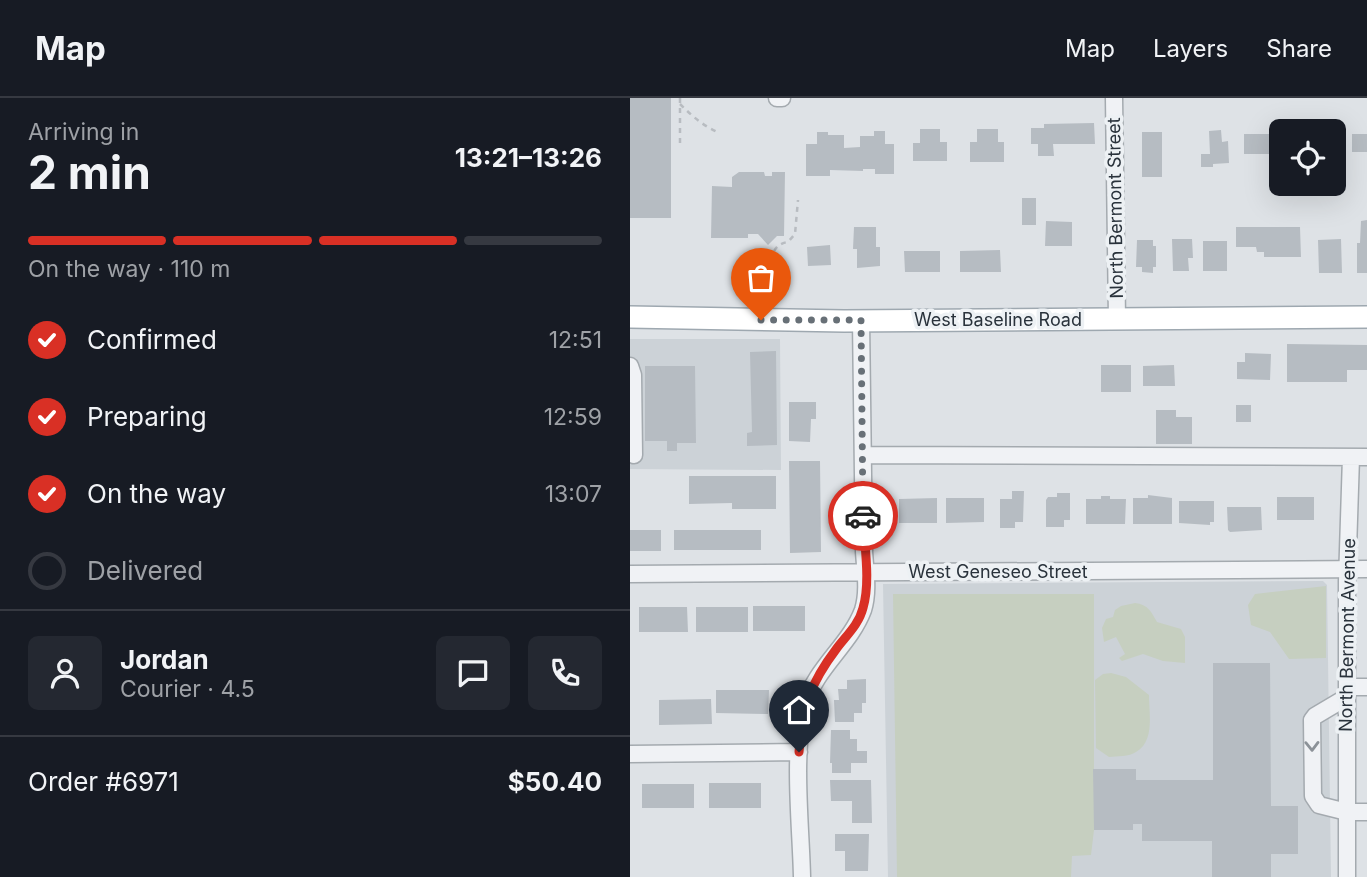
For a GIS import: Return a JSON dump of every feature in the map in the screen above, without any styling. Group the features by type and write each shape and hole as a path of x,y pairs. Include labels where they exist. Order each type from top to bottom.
{"main road":[{"name":"West Baseline Road","path":"630,317 861,320 1367,317"}],"street":[{"name":"North Bermont Street","path":"1114,98 1117,318"},
{"path":"802,877 799,752 804,706 812,685 853,630 863,608 865,573 861,320"},
{"path":"630,366 633,375 634,455"},
{"path":"863,454 1359,457"},
{"name":"North Bermont Avenue","path":"1347,877 1348,569 1359,457"},
{"name":"West Geneseo Street","path":"630,574 1367,569"},
{"path":"1367,687 1347,692 1315,716 1311,724 1315,802 1347,812 1367,813"},
{"path":"630,754 799,752"}],"path":[{"path":"680,98 680,148"},
{"path":"680,104 693,114 698,122 720,133"},
{"path":"768,270 774,250 780,243 788,242 795,234 798,200"}],"shaded area":[{"path":"630,339 780,339 781,470 630,469"},
{"path":"1323,581 1327,585 1331,877 888,877 883,584"}],"green space":[{"path":"1326,586 1326,658 1289,659 1270,632 1251,625 1248,605 1255,594"},
{"path":"893,594 1094,594 1094,830 1091,855 1072,856 1071,877 897,877"},
{"path":"1135,603 1146,607 1157,622 1181,629 1185,637 1185,663 1163,661 1143,654 1122,661 1119,658 1125,654 1116,637 1104,642 1102,628 1106,619 1113,617 1115,610 1121,606"},
{"path":"1103,674 1126,677 1149,695 1150,718 1146,741 1130,755 1109,757 1096,748 1095,680"}],"building":[{"path":"630,98 671,98 671,218 630,218"},
{"path":"1094,123 1095,144 1053,144 1054,156 1038,156 1038,144 1031,144 1031,128 1044,128 1044,124"},
{"path":"920,129 940,129 940,142 947,142 947,161 913,161 913,143 920,143"},
{"path":"977,129 998,129 998,142 1004,142 1004,162 970,162 970,142 977,142"},
{"path":"1221,130 1222,142 1228,141 1229,163 1201,167 1201,154 1210,154 1209,131"},
{"path":"874,131 885,131 885,144 894,144 894,174 875,174 875,169 863,169 830,170 830,176 806,176 806,144 817,144 817,132 844,135 844,148 860,147 860,136 874,136"},
{"path":"1142,132 1162,132 1162,177 1142,177"},
{"path":"1244,134 1269,134 1269,154 1244,154"},
{"path":"1352,134 1367,134 1367,152 1352,152"},
{"path":"739,172 764,172 765,176 772,176 772,172 785,172 784,236 777,236 768,245 758,234 748,234 748,238 711,238 712,186 732,187 732,177"},
{"path":"1022,198 1036,198 1036,225 1022,225"},
{"path":"1367,220 1367,273 1357,273 1357,243 1360,243 1361,221"},
{"path":"1046,221 1072,222 1072,246 1045,246"},
{"path":"854,227 876,227 880,266 857,268 857,249 853,249"},
{"path":"1236,227 1300,227 1301,257 1264,257 1264,252 1257,252 1256,247 1236,247"},
{"path":"1172,239 1192,239 1193,258 1188,258 1189,271 1173,271"},
{"path":"1341,239 1342,273 1319,273 1318,240"},
{"path":"1137,240 1153,240 1153,246 1156,246 1156,267 1153,267 1153,273 1142,272 1142,267 1136,267"},
{"path":"1203,241 1227,241 1227,271 1203,271"},
{"path":"830,245 831,265 808,266 807,247"},
{"path":"1000,250 1001,272 960,272 960,251"},
{"path":"904,251 940,251 940,272 905,272"},
{"path":"1287,344 1367,345 1367,370 1347,370 1347,382 1287,382"},
{"path":"776,351 777,445 747,446 747,433 752,432 750,352"},
{"path":"1245,353 1271,354 1270,380 1237,379 1237,362 1245,362"},
{"path":"1101,365 1131,365 1131,392 1101,392"},
{"path":"1174,365 1175,386 1143,386 1143,366"},
{"path":"645,366 695,366 696,443 677,443 677,451 667,451 667,441 645,441"},
{"path":"789,402 816,402 816,419 811,419 810,442 789,441"},
{"path":"1236,405 1251,405 1251,422 1236,422"},
{"path":"1156,410 1176,410 1176,417 1192,417 1192,444 1156,444"},
{"path":"789,461 820,461 821,552 790,553"},
{"path":"689,476 776,476 776,509 732,509 732,503 689,504"},
{"path":"1012,491 1024,491 1023,522 1015,522 1015,528 1000,528 1000,499 1012,499"},
{"path":"1057,493 1070,493 1070,520 1064,520 1064,527 1046,527 1046,500 1048,497 1057,497"},
{"path":"1148,495 1172,498 1172,524 1133,524 1133,498 1148,498"},
{"path":"1101,496 1126,499 1125,524 1086,524 1086,499 1101,499"},
{"path":"1277,497 1314,497 1314,520 1277,520"},
{"path":"937,498 937,523 899,523 899,499"},
{"path":"946,498 984,498 984,522 946,523"},
{"path":"1179,501 1214,501 1214,522 1210,522 1210,525 1179,523"},
{"path":"1227,507 1261,507 1262,530 1230,532"},
{"path":"630,530 661,530 661,551 630,551"},
{"path":"674,530 761,530 761,550 674,550"},
{"path":"753,606 805,606 805,631 753,631"},
{"path":"639,607 687,607 688,632 639,632"},
{"path":"696,607 748,607 748,632 696,632"},
{"path":"1213,663 1270,663 1271,806 1298,806 1298,854 1271,854 1271,877 1212,877 1212,841 1142,841 1142,824 1133,824 1133,830 1094,830 1093,769 1136,769 1136,780 1213,780"},
{"path":"866,679 866,703 862,703 862,713 854,713 854,722 835,722 834,700 839,700 838,689 847,689 847,680"},
{"path":"716,690 769,690 768,714 716,713"},
{"path":"711,699 712,724 659,725 659,700"},
{"path":"831,730 850,730 850,739 857,739 857,751 867,751 867,763 851,763 851,773 832,773"},
{"path":"830,780 871,780 872,823 852,823 852,801 831,801"},
{"path":"709,783 761,783 761,808 709,808"},
{"path":"642,784 694,784 694,808 642,808"},
{"path":"835,834 869,834 868,871 845,871 845,851 835,851"}],"way so far":[{"path":"761,320 861,320 863,516"}],"route":[{"path":"799,752 804,706 812,685 853,630 863,608 866,585 863,516"}]}
